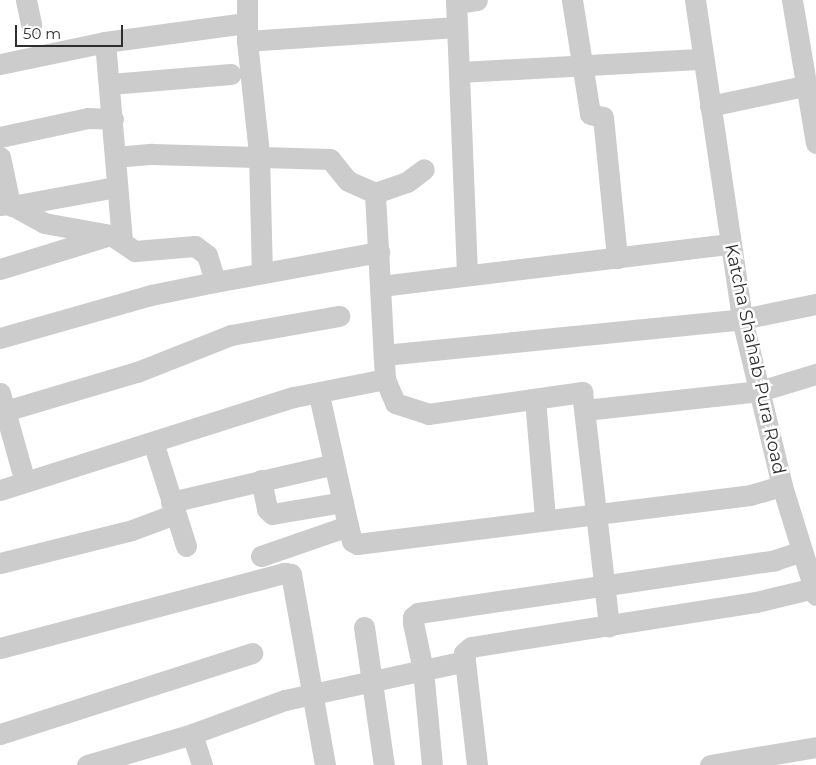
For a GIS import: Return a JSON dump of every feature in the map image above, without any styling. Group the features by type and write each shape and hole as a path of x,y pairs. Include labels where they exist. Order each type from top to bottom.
{"street":[{"path":"26,0 31,24"},
{"path":"247,0 246,32 259,159 262,273"},
{"path":"467,275 456,2 477,0"},
{"path":"572,0 590,114 603,117 617,258"},
{"name":"Katcha Shahab Pura Road","path":"694,0 729,244 742,319 782,486 815,592"},
{"path":"792,0 810,91 816,143"},
{"path":"0,64 106,42 246,32 458,27"},
{"path":"106,42 114,119 116,237"},
{"path":"460,72 703,59"},
{"path":"110,84 231,74"},
{"path":"710,106 810,91"},
{"path":"0,137 88,118 114,119"},
{"path":"115,157 152,154 259,159 330,159 348,181 375,193 407,182 424,169"},
{"path":"0,157 7,205"},
{"path":"7,205 116,186"},
{"path":"375,193 385,379 396,403 428,414 582,392 609,626"},
{"path":"7,205 44,223 116,237 135,251 195,246 203,249 215,282"},
{"path":"0,269 116,237"},
{"path":"381,286 729,244"},
{"path":"0,338 151,295 379,252"},
{"path":"384,355 742,319 816,304"},
{"path":"25,482 5,434 2,402 137,372 231,335 339,316"},
{"path":"585,410 760,390 816,374"},
{"path":"0,490 294,397 319,394 385,379"},
{"path":"319,394 343,502 353,535"},
{"path":"534,399 545,519"},
{"path":"153,442 186,546"},
{"path":"0,563 132,530 173,508 261,480 334,464"},
{"path":"261,480 267,509 272,514 343,502"},
{"path":"261,556 353,535 545,519 750,495 782,486"},
{"path":"432,765 423,670 413,623 413,617 418,613 775,560 802,551"},
{"path":"0,648 291,574 314,693 325,765"},
{"path":"477,765 464,653 471,647 815,592"},
{"path":"364,627 384,765"},
{"path":"0,734 252,653"},
{"path":"98,763 192,734 286,700 465,660"},
{"path":"192,734 202,765"},
{"path":"710,765 816,747"}]}
